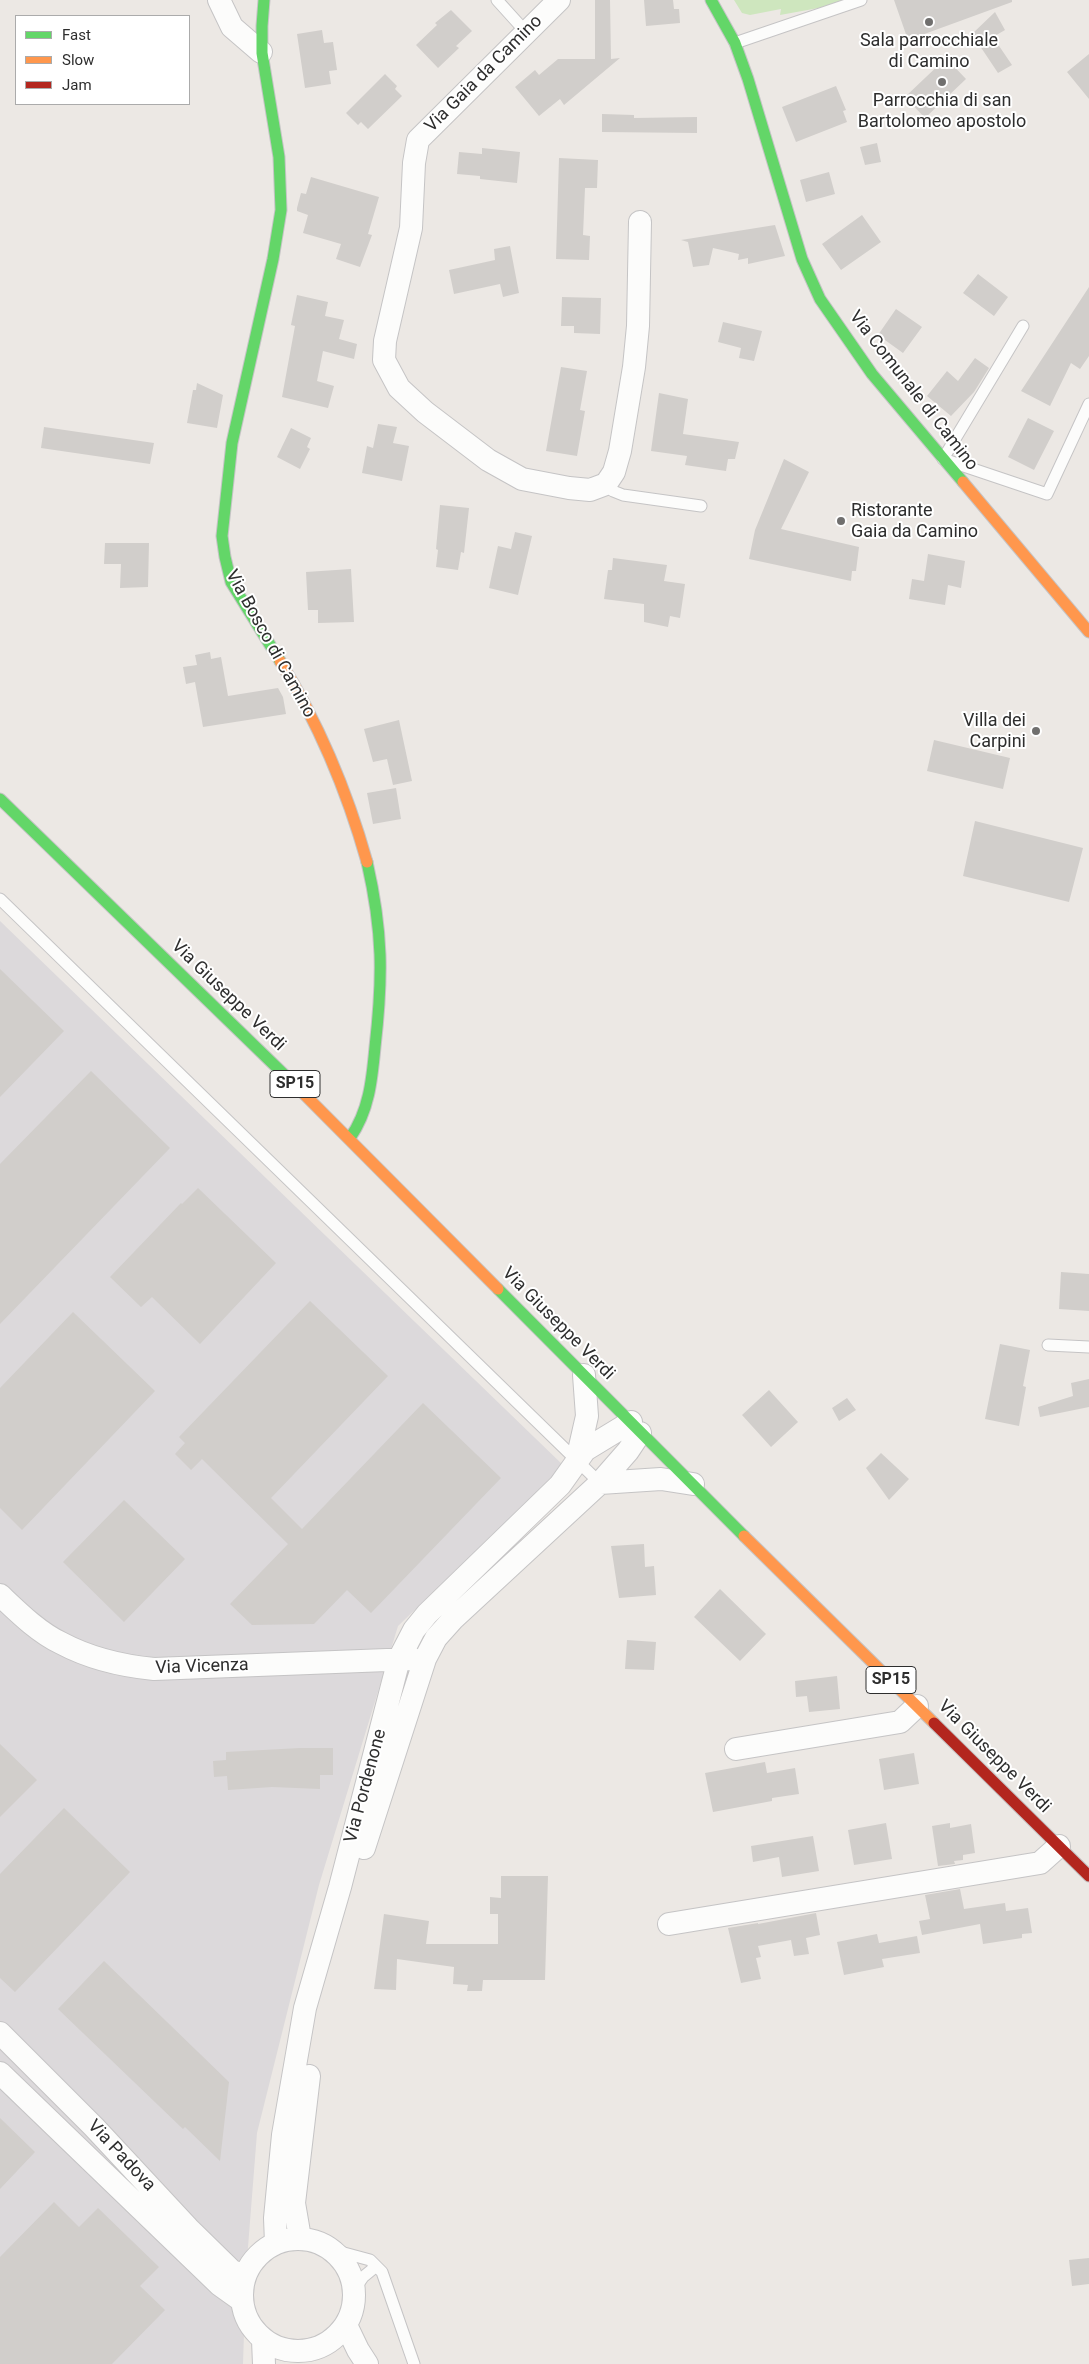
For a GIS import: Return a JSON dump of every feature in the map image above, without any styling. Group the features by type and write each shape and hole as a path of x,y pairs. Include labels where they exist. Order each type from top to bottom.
{"street":[{"path":"218,0 232,27 261,52"},
{"name":"Via Bosco di Camino","path":"264,0 261,16 261,52 277,133 281,210 274,259 241,398 228,463 221,544 231,582 309,710 329,753 347,797 365,858 379,917 382,992 374,1062 368,1099 358,1128 350,1138"},
{"name":"Via Gaia da Camino","path":"559,0 418,140 414,163 411,228 392,309 384,360 399,388 425,412 488,460 522,479 590,490 606,484"},
{"name":"Via Comunale di Camino","path":"712,0 735,43 748,79 802,259 820,299 867,367 943,459 1087,624"},
{"path":"606,484 614,472 620,451 634,366 638,326 640,222"},
{"name":"Via Giuseppe Verdi","path":"0,799 350,1138 636,1428 1089,1876"},
{"path":"577,1460 587,1416 584,1375"},
{"name":"Via Pordenone","path":"300,2238 294,2203 305,2097 324,1984 399,1659 414,1630 427,1614 560,1485 577,1460 595,1442 636,1428"},
{"name":"Via Pordenone","path":"276,2243 275,2218 283,2135 305,2008 425,1659 436,1638 452,1619 600,1483 628,1451 636,1428"},
{"path":"600,1483 661,1479 693,1484"},
{"name":"Via Vicenza","path":"0,1595 20,1615 60,1643 131,1666 154,1669 425,1659"},
{"path":"736,1749 900,1722 917,1706"},
{"path":"669,1924 1040,1863 1059,1846"},
{"name":"Via Padova","path":"0,2033 77,2129 220,2285 241,2300"},
{"name":"Via Padova","path":"0,2073 77,2129 188,2228 232,2271 244,2276"},
{"path":"300,2238 317,2242 332,2250 344,2261 351,2275 354,2290 353,2308 346,2325 336,2337 323,2346 284,2357 252,2329 244,2315 241,2300 244,2276 252,2262 262,2251 276,2243 300,2238"},
{"path":"346,2325 367,2364"},
{"path":"263,2340 264,2364"},
{"path":"308,2351 324,2359 329,2364"}],"lane":[{"path":"497,0 525,32"},
{"path":"735,43 861,0"},
{"path":"1023,326 943,459 1047,494 1089,404"},
{"path":"606,484 613,491 623,495 700,506"},
{"path":"0,899 600,1483"},
{"path":"1048,1345 1089,1347"},
{"path":"332,2250 370,2260 382,2272 414,2364"},
{"path":"354,2290 363,2277 374,2268 378,2268"}],"shaded area":[{"path":"0,921 564,1466 398,1626 319,1885 257,2133 246,2272 243,2364 0,2364"}],"green space":[{"path":"734,0 848,0 835,5 780,15 781,9 750,15 742,13"}],"building":[{"path":"595,0 610,0 611,59 620,58 564,105 560,99 539,116 515,87 535,70 539,75 558,59 595,59"},
{"path":"644,0 673,0 674,9 679,9 680,23 646,26"},
{"name":"Sala parrocchiale di Camino","path":"894,0 1012,0 1012,2 908,40"},
{"path":"451,10 472,31 456,46 459,48 438,68 416,45 437,25 435,23"},
{"path":"995,12 1005,30 993,37 1012,65 998,73 972,34"},
{"path":"322,30 324,43 333,42 337,70 329,71 331,84 305,88 297,34"},
{"path":"1089,54 1089,99 1067,72"},
{"name":"Parrocchia di san Bartolomeo apostolo","path":"946,58 966,79 925,118 905,97"},
{"path":"385,74 397,86 395,89 402,96 368,129 361,122 358,125 346,113"},
{"path":"836,86 846,110 843,111 847,122 796,142 782,107"},
{"path":"602,114 634,115 634,118 697,117 697,133 602,132"},
{"path":"877,143 881,162 865,165 860,147"},
{"path":"482,148 520,152 517,183 480,179 480,176 457,174 459,152 482,154"},
{"path":"559,158 598,160 597,188 585,188 583,235 590,236 589,260 556,259"},
{"path":"829,172 835,194 806,202 800,180"},
{"path":"311,177 379,197 368,234 372,235 360,267 336,259 341,244 303,233 308,215 297,211 297,208 301,193 306,194"},
{"path":"862,215 881,242 841,270 822,244"},
{"path":"775,225 785,256 748,264 748,258 738,260 739,254 713,248 709,265 693,267 688,242 681,240"},
{"path":"510,246 519,293 503,297 500,284 454,294 449,270 495,260 494,249"},
{"path":"978,274 1008,297 994,316 963,293"},
{"path":"1089,287 1089,356 1080,369 1071,363 1050,406 1021,391"},
{"path":"297,295 328,302 325,316 344,320 339,339 357,344 354,359 323,351 317,381 334,386 328,408 282,397 295,326 291,325"},
{"path":"562,297 601,298 600,334 574,333 574,326 561,326"},
{"path":"896,309 922,327 903,353 878,335"},
{"path":"723,322 762,331 754,361 739,358 741,348 718,342"},
{"path":"975,358 989,368 974,392 951,416 927,396 947,371 958,381"},
{"path":"561,367 587,371 580,410 585,411 577,456 546,451"},
{"path":"197,383 223,395 217,428 187,423 193,390 196,390"},
{"path":"659,393 688,399 683,434 739,442 735,459 728,459 726,471 685,465 687,456 651,451"},
{"path":"1028,418 1054,431 1034,470 1008,457"},
{"path":"378,424 397,427 393,443 409,446 402,481 362,473 367,446 373,448"},
{"path":"44,427 154,443 150,464 41,448"},
{"path":"291,428 311,438 307,447 310,449 300,469 277,457"},
{"path":"784,459 809,472 781,529 859,547 856,571 852,571 851,581 749,559 755,530"},
{"path":"440,505 469,508 464,553 461,552 458,570 436,567"},
{"path":"515,532 532,536 518,595 489,588 498,546 511,549"},
{"path":"105,543 149,543 148,587 120,588 121,564 104,564"},
{"path":"928,554 965,561 961,588 948,585 945,605 909,599 912,579 924,581"},
{"path":"613,558 667,565 664,581 685,584 680,618 670,616 668,627 644,622 644,604 604,599 608,570 612,570"},
{"path":"351,569 354,622 318,623 318,610 308,610 306,572"},
{"path":"210,652 211,659 221,657 228,696 278,688 283,697 286,714 203,727 195,682 186,684 183,667 197,665 195,655"},
{"path":"399,720 412,781 393,785 387,759 373,762 364,729"},
{"path":"934,740 1010,758 1003,789 927,771"},
{"path":"396,788 401,819 373,824 367,793"},
{"path":"975,821 1083,848 1069,902 963,876"},
{"path":"0,969 64,1031 0,1097"},
{"path":"91,1071 170,1148 0,1324 0,1164"},
{"path":"198,1188 276,1263 200,1344 152,1297 141,1307 110,1277 181,1203"},
{"path":"1061,1272 1089,1274 1089,1311 1059,1309"},
{"path":"310,1301 388,1376 271,1498 302,1529 423,1403 501,1478 371,1613 347,1590 314,1624 252,1625 230,1604 288,1544 202,1459 191,1470 175,1454 185,1443 179,1437"},
{"path":"73,1312 155,1391 22,1530 0,1508 0,1388"},
{"path":"1000,1344 1030,1350 1023,1386 1026,1387 1019,1426 985,1419"},
{"path":"1089,1379 1089,1407 1040,1417 1038,1407 1073,1396 1071,1383"},
{"path":"769,1390 798,1422 771,1447 742,1415"},
{"path":"847,1398 856,1410 839,1421 832,1408"},
{"path":"881,1453 909,1479 889,1500 866,1468"},
{"path":"124,1500 185,1559 124,1622 63,1562"},
{"path":"644,1544 645,1567 654,1566 656,1595 619,1598 611,1546"},
{"path":"720,1589 766,1634 740,1661 694,1617"},
{"path":"627,1640 656,1642 654,1670 625,1669"},
{"path":"837,1676 840,1709 809,1712 807,1696 796,1697 795,1681"},
{"path":"0,1744 37,1780 0,1817"},
{"path":"333,1748 333,1775 320,1775 320,1789 272,1787 228,1790 227,1776 214,1777 213,1761 226,1760 226,1752"},
{"path":"914,1753 919,1784 884,1790 879,1759"},
{"path":"765,1762 767,1773 795,1768 799,1794 772,1798 772,1801 713,1812 705,1773"},
{"path":"64,1808 130,1872 15,1992 0,1978 0,1874"},
{"path":"886,1823 892,1859 854,1865 848,1830"},
{"path":"950,1823 950,1828 971,1824 975,1853 963,1855 963,1860 954,1861 955,1864 938,1866 932,1826"},
{"path":"813,1836 819,1871 782,1877 779,1857 753,1862 751,1846"},
{"path":"501,1876 548,1876 545,1980 483,1980 482,1991 467,1991 468,1985 453,1984 454,1967 397,1959 396,1990 374,1989 384,1914 429,1921 426,1944 498,1944 498,1914 490,1914 490,1897 501,1898"},
{"path":"960,1889 964,1909 1005,1903 1006,1911 1028,1908 1032,1933 1022,1934 1022,1938 983,1944 980,1924 922,1935 919,1921 930,1919 925,1895"},
{"path":"816,1913 820,1935 806,1938 809,1954 794,1956 791,1940 758,1946 761,1957 756,1958 761,1979 741,1983 728,1928"},
{"path":"877,1934 879,1943 917,1936 920,1953 882,1959 884,1967 844,1975 837,1942"},
{"path":"104,1961 229,2082 220,2161 185,2127 183,2129 58,2009"},
{"path":"0,2118 35,2152 0,2189"},
{"path":"54,2202 79,2227 98,2208 159,2267 140,2286 165,2310 112,2364 0,2364 0,2257"},
{"path":"1089,2258 1089,2284 1072,2286 1069,2260"}],"traffic: fast":[{"path":"264,0 262,53 279,157 281,210 273,259 232,443 222,536 231,582 280,661"},
{"path":"711,0 735,43 748,79 802,259 820,299 872,374 963,482"},
{"path":"0,799 299,1089"},
{"path":"350,1138 362,1117 368,1095 378,1022 379,933 367,862"},
{"path":"498,1289 744,1536"}],"traffic: slow":[{"path":"963,482 1089,632"},
{"path":"280,661 307,709 331,759 367,862"},
{"path":"299,1089 498,1289"},
{"path":"744,1536 934,1723"}],"traffic: jam":[{"path":"934,1723 1089,1876"}],"place":[{"name":"Sala parrocchiale di Camino","path":"929,22"},
{"name":"Parrocchia di san Bartolomeo apostolo","path":"942,82"},
{"name":"Ristorante Gaia da Camino","path":"841,521"},
{"name":"Villa dei Carpini","path":"1036,731"}]}
